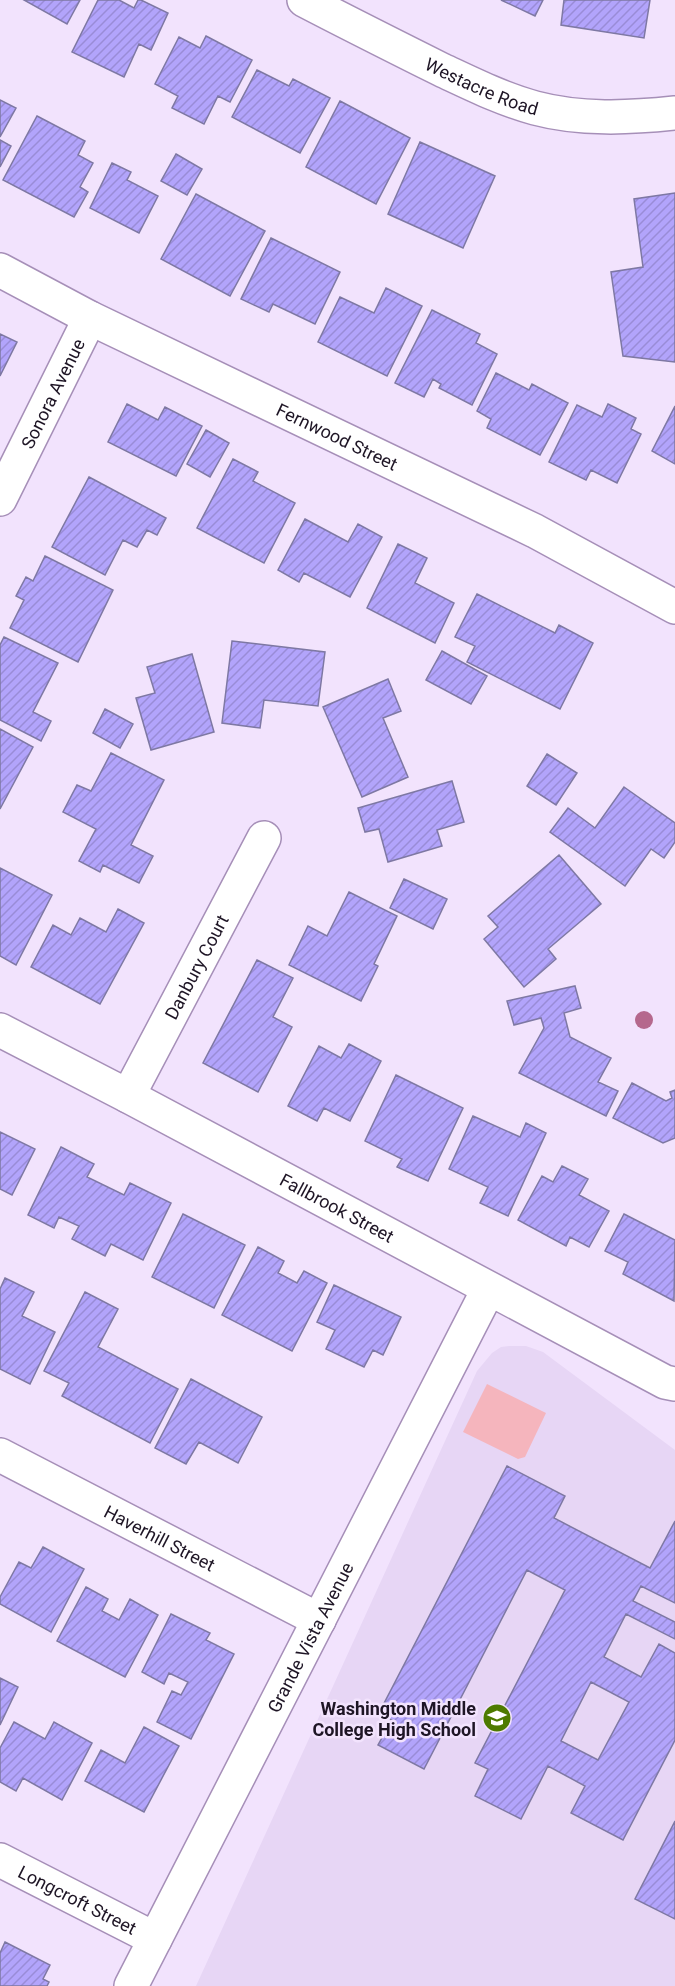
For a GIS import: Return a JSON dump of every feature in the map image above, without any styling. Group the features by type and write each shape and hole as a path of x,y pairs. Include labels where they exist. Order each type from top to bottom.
{"street":[{"name":"Westacre Road","path":"304,0 473,85 535,108 570,114 603,116 644,117 675,113"},
{"name":"Fernwood Street","path":"0,270 90,318 535,531 675,607"},
{"name":"Sonora Avenue","path":"0,499 90,318"},
{"name":"Danbury Court","path":"128,1096 264,838"},
{"name":"Fallbrook Street","path":"0,1030 128,1096 488,1290 665,1382 675,1384"},
{"name":"Grande Vista Avenue","path":"131,1986 488,1290"},
{"name":"Haverhill Street","path":"0,1455 319,1620"},
{"name":"Longcroft Street","path":"0,1860 155,1939"}],"shaded area":[{"name":"Washington Middle College High School","path":"526,1346 543,1352 675,1450 675,1986 196,1986 477,1371 492,1353 501,1347"},
{"path":"487,1384 546,1413 525,1457 518,1459 463,1432"}],"building":[{"path":"24,0 80,0 67,24"},
{"path":"98,0 119,0 134,8 138,0 141,0 168,13 151,50 139,44 124,77 72,52"},
{"path":"501,0 543,0 535,16"},
{"path":"564,0 650,0 644,38 561,25"},
{"path":"206,36 252,60 230,102 218,96 204,124 172,108 178,96 155,84 179,37 200,48"},
{"path":"257,70 289,86 293,79 330,98 300,153 232,117"},
{"path":"0,100 16,108 0,137"},
{"path":"340,101 410,138 376,204 306,167"},
{"path":"37,116 85,141 78,155 93,163 80,187 88,192 74,217 3,180"},
{"path":"0,140 11,146 0,167"},
{"path":"420,142 495,176 463,248 388,214"},
{"path":"176,154 202,169 187,195 161,181"},
{"path":"112,163 131,172 127,180 158,196 139,233 90,208"},
{"path":"675,193 675,362 623,356 611,272 643,267 634,199"},
{"path":"196,194 265,231 230,296 161,259"},
{"path":"271,238 340,272 315,324 273,304 269,312 241,299"},
{"path":"386,288 422,306 387,376 318,342 340,297 374,313"},
{"path":"432,310 480,334 476,343 497,354 472,405 439,388 441,384 433,379 424,397 395,383"},
{"path":"0,334 17,342 0,376"},
{"path":"496,373 529,390 532,384 568,403 540,455 487,428 491,419 477,411"},
{"path":"127,404 158,420 165,407 202,426 176,476 108,442"},
{"path":"608,404 636,418 631,429 641,434 617,483 591,470 586,480 549,462 577,405 602,417"},
{"path":"675,406 675,464 652,451"},
{"path":"206,430 229,443 210,477 187,464"},
{"path":"233,459 258,472 253,481 295,503 264,563 197,528"},
{"path":"89,477 166,518 157,535 147,530 137,547 123,540 105,575 52,547"},
{"path":"305,519 348,542 358,524 382,537 350,597 304,573 299,582 278,570"},
{"path":"398,544 427,558 415,583 454,603 435,643 367,608"},
{"path":"45,556 113,590 78,662 10,628 24,600 16,596 26,577 33,581"},
{"path":"477,594 555,633 559,625 593,643 560,709 467,662 475,646 455,637"},
{"path":"4,637 58,663 33,712 51,721 41,741 0,720 0,645"},
{"path":"232,641 325,652 318,706 264,700 260,728 222,723"},
{"path":"442,651 487,676 471,704 426,680"},
{"path":"192,654 214,732 151,750 136,698 155,693 147,667"},
{"path":"388,679 401,711 383,718 408,777 362,797 323,707"},
{"path":"105,709 133,724 120,748 93,733"},
{"path":"0,729 33,747 0,809"},
{"path":"111,753 164,780 131,845 153,856 139,883 103,865 100,872 79,861 96,829 63,812 77,785 91,791"},
{"path":"547,754 577,773 556,805 527,786"},
{"path":"452,781 464,822 437,830 442,846 388,862 379,829 365,832 358,808"},
{"path":"624,787 675,823 675,842 664,858 651,849 625,886 550,832 568,808 595,828"},
{"path":"559,855 601,904 548,949 556,959 524,987 484,939 498,927 488,916"},
{"path":"0,868 52,895 16,965 0,956"},
{"path":"404,879 447,899 433,929 390,908"},
{"path":"349,892 397,916 374,964 378,966 361,1001 289,965 308,926 327,936"},
{"path":"118,909 144,923 100,1004 31,967 53,925 71,935 80,918 106,932"},
{"path":"257,960 293,978 273,1017 292,1027 258,1092 203,1063"},
{"path":"575,986 581,1008 564,1013 570,1037 611,1058 598,1082 618,1091 606,1116 519,1073 544,1028 541,1018 514,1025 507,1001"},
{"path":"349,1044 381,1061 350,1121 324,1108 317,1121 288,1106 319,1046 341,1058"},
{"path":"396,1075 463,1108 428,1181 397,1167 402,1159 365,1141"},
{"path":"632,1083 666,1101 672,1098 670,1092 675,1090 675,1138 663,1143 613,1118"},
{"path":"473,1116 520,1137 526,1123 546,1133 508,1216 480,1203 488,1187 449,1169"},
{"path":"0,1132 35,1149 12,1195 0,1189"},
{"path":"61,1147 94,1164 87,1177 124,1195 130,1183 171,1203 143,1260 111,1244 105,1256 72,1239 79,1226 59,1217 54,1228 28,1215"},
{"path":"562,1166 588,1179 579,1195 609,1211 589,1247 570,1237 566,1246 518,1220 542,1176 553,1182"},
{"path":"183,1214 245,1245 214,1308 152,1277"},
{"path":"624,1214 675,1240 674,1301 623,1274 628,1262 605,1251"},
{"path":"258,1247 284,1261 278,1273 297,1283 304,1271 327,1283 292,1351 222,1315"},
{"path":"5,1278 34,1292 22,1316 55,1332 30,1384 0,1369 0,1289"},
{"path":"334,1285 401,1317 383,1355 373,1350 364,1367 326,1349 335,1330 317,1322"},
{"path":"85,1292 118,1309 98,1347 178,1389 150,1443 62,1396 69,1383 44,1371"},
{"path":"191,1379 262,1417 238,1463 199,1442 186,1464 155,1448"},
{"path":"507,1466 565,1496 554,1518 650,1568 675,1521 675,1603 641,1586 633,1601 675,1622 675,1639 626,1614 604,1657 641,1677 659,1644 675,1653 675,1740 623,1840 571,1813 585,1786 548,1766 521,1819 475,1796 488,1769 475,1763 565,1590 527,1570 424,1769 378,1745 392,1720 379,1713","holes":["591,1682 629,1702 598,1760 561,1741"]},
{"path":"43,1547 84,1569 51,1632 0,1604 0,1597 19,1562 31,1568"},
{"path":"86,1587 108,1599 102,1611 119,1620 130,1599 158,1615 125,1677 57,1641"},
{"path":"171,1614 210,1633 206,1640 234,1654 191,1739 157,1722 172,1691 181,1695 188,1682 169,1673 164,1684 142,1672"},
{"path":"0,1678 18,1687 0,1725"},
{"path":"14,1722 45,1739 54,1722 92,1743 62,1800 23,1778 16,1791 0,1782 0,1748"},
{"path":"144,1727 179,1746 144,1812 85,1781 101,1750 125,1763"},
{"path":"675,1821 675,1919 635,1899"},
{"path":"5,1942 50,1965 43,1979 49,1982 47,1986 0,1986 0,1953"}],"place":[{"name":"Washington Middle College High School","path":"497,1718"}]}
